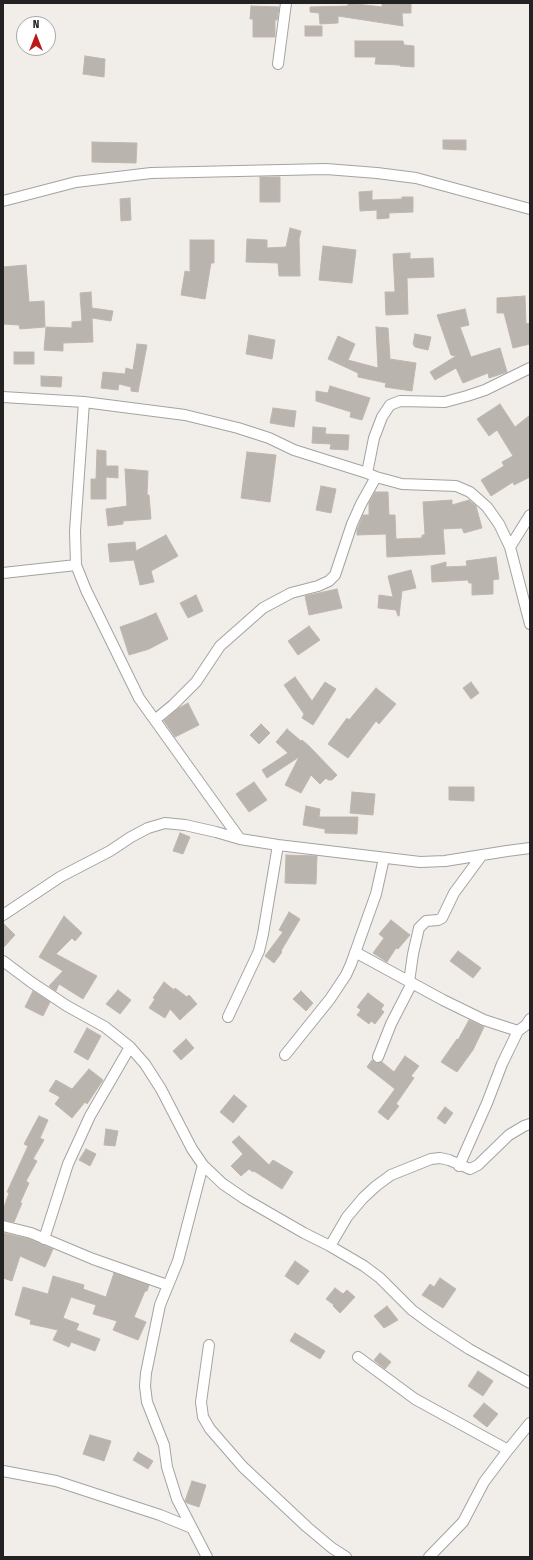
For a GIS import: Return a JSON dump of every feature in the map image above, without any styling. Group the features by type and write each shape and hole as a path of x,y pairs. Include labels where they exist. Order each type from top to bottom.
{"street":[{"path":"278,64 286,3"},
{"path":"3,202 76,182 151,173 326,169 416,178 530,209"},
{"path":"156,720 196,682 220,646 263,608 291,593 318,586 329,581 335,575 352,524 371,475 374,438 382,417 390,405 400,401 445,402 485,390 530,368"},
{"path":"3,397 84,402 185,415 238,428 269,438 294,450 402,484 456,486 470,492 487,507 499,524 510,547 530,624"},
{"path":"84,402 75,532 76,565 86,590 139,698 240,840"},
{"path":"510,547 530,516"},
{"path":"3,573 76,565"},
{"path":"3,915 60,877 148,828 165,823 178,824 216,832 240,840 420,862 446,861 530,848"},
{"path":"228,1017 259,950 278,845"},
{"path":"378,1056 411,982 413,954 419,928 426,921 438,920 442,918 454,893 482,855"},
{"path":"285,1055 337,989 346,975 356,952 376,894 384,858"},
{"path":"356,952 443,1000 505,1028 518,1031"},
{"path":"3,961 67,1006 105,1027 130,1047 145,1064 161,1088 192,1149 203,1165 223,1184 245,1199 364,1266 380,1278 412,1310 431,1324 469,1349 530,1383"},
{"path":"460,1166 502,1064 518,1031 526,1025 530,1019"},
{"path":"44,1239 68,1164 90,1116 130,1047"},
{"path":"330,1246 347,1217 363,1198 391,1175 431,1159 440,1158 450,1160 460,1166 470,1169 478,1165 509,1135 530,1124"},
{"path":"203,1165 178,1261 160,1305 146,1373 145,1386 147,1402 164,1445 167,1467 177,1499 207,1557"},
{"path":"3,1226 31,1233 93,1259 167,1285"},
{"path":"209,1345 202,1402 203,1417 210,1429 243,1467 307,1527 332,1548 346,1557"},
{"path":"358,1357 415,1399 508,1450"},
{"path":"428,1557 463,1522 484,1482 530,1423"},
{"path":"3,1471 56,1481 160,1515 192,1528"}],"building":[{"path":"348,3 382,7 382,3 411,3 411,13 402,13 403,26 338,16 338,23 320,24 319,13 310,12 310,7 348,6"},
{"path":"251,6 279,7 277,20 275,20 275,37 253,37 253,19 250,19"},
{"path":"305,26 322,26 322,36 305,36"},
{"path":"355,41 403,41 404,45 414,46 414,67 375,64 376,57 355,57"},
{"path":"85,56 105,59 104,77 83,74"},
{"path":"443,140 466,140 466,150 443,149"},
{"path":"92,142 137,143 136,163 92,162"},
{"path":"260,177 280,177 280,202 260,202"},
{"path":"372,191 372,200 413,197 413,212 389,213 389,218 377,219 377,210 360,211 359,192"},
{"path":"130,198 131,220 121,221 120,199"},
{"path":"290,228 301,231 299,239 300,276 279,276 278,263 246,262 247,239 267,240 267,248 286,247"},
{"path":"190,240 214,240 214,263 211,263 205,299 181,295 185,271 190,272"},
{"path":"323,246 356,250 352,283 319,280"},
{"path":"410,253 410,259 433,258 434,277 407,278 408,314 386,315 385,292 395,292 393,254"},
{"path":"26,265 29,302 44,301 45,327 20,329 19,325 3,324 3,267"},
{"path":"91,292 92,308 113,311 111,321 92,318 93,342 63,343 63,351 44,350 46,327 72,328 72,322 82,321 80,293"},
{"path":"525,296 526,324 530,323 530,344 513,348 504,313 497,313 497,298"},
{"path":"465,309 469,325 460,327 471,357 500,348 507,372 489,378 488,373 463,383 456,368 435,380 430,372 456,356 451,355 437,315"},
{"path":"376,327 388,328 390,359 416,363 412,391 385,387 386,383 358,377 358,373 328,359 338,336 355,344 348,360 378,368"},
{"path":"415,334 431,337 428,350 415,347 413,344"},
{"path":"249,335 275,340 272,359 246,354"},
{"path":"137,344 147,345 138,392 131,391 131,387 119,384 118,390 101,388 103,372 125,374 126,368 133,370"},
{"path":"14,352 34,352 34,364 14,364"},
{"path":"41,376 62,377 61,387 41,386"},
{"path":"330,386 370,398 362,420 350,417 351,412 316,401 316,391 328,393"},
{"path":"500,404 515,427 530,415 530,477 514,485 513,482 491,496 481,480 504,466 502,462 513,456 497,430 489,436 477,419"},
{"path":"273,408 296,411 294,427 270,423"},
{"path":"313,427 326,428 325,434 349,435 348,450 330,449 331,444 312,443"},
{"path":"97,450 106,451 106,466 118,466 118,478 106,477 106,499 91,499 91,479 96,479"},
{"path":"247,452 276,455 270,502 241,498"},
{"path":"125,469 148,471 147,495 149,495 151,519 123,521 123,524 108,526 106,509 127,506"},
{"path":"321,486 336,489 331,513 316,510"},
{"path":"375,492 388,492 389,515 395,515 396,539 422,538 422,535 425,535 423,502 452,500 452,505 469,500 476,506 482,528 464,533 462,528 443,529 445,554 387,557 386,534 357,535 357,530 363,515 369,515 369,503"},
{"path":"166,535 178,556 151,571 154,582 140,585 134,560 110,562 108,544 135,542 136,551"},
{"path":"496,557 499,579 493,580 493,594 472,595 472,583 469,583 468,580 432,582 431,566 446,562 446,567 467,566 466,561"},
{"path":"411,570 416,588 402,591 399,616 396,610 378,608 379,595 393,597 388,576"},
{"path":"337,589 342,608 309,615 305,596"},
{"path":"196,595 203,611 188,618 180,603"},
{"path":"156,613 168,639 149,649 129,655 120,627"},
{"path":"309,626 320,640 298,655 288,641"},
{"path":"295,677 312,701 325,682 336,689 313,725 302,718 304,714 284,685"},
{"path":"471,682 479,693 471,699 463,688"},
{"path":"376,688 396,704 379,724 376,721 348,758 328,744 347,718 349,720"},
{"path":"188,703 199,725 175,737 164,721 179,708"},
{"path":"261,724 270,733 259,744 250,735"},
{"path":"287,729 309,746 337,775 332,780 328,780 326,778 320,784 311,775 301,793 285,785 299,757 267,778 262,770 288,753 276,742"},
{"path":"254,782 267,800 249,812 236,794"},
{"path":"449,787 474,787 474,801 449,800"},
{"path":"352,792 375,794 373,815 350,813"},
{"path":"306,806 320,809 319,817 358,817 357,834 325,833 325,829 303,825"},
{"path":"180,833 190,837 183,854 173,851"},
{"path":"286,855 317,856 316,884 285,883"},
{"path":"289,912 300,919 281,951 282,952 274,963 265,956 283,932 279,930"},
{"path":"64,916 82,933 75,941 72,938 56,954 97,976 83,999 59,984 56,991 49,986 63,971 39,957"},
{"path":"391,920 410,935 398,949 396,948 387,962 373,953 384,938 379,934"},
{"path":"3,923 15,935 3,948"},
{"path":"458,951 481,968 473,978 450,961"},
{"path":"164,982 174,990 175,988 187,997 189,995 197,1004 180,1020 170,1009 165,1018 149,1008 155,999 153,998"},
{"path":"118,990 131,1000 120,1014 106,1004"},
{"path":"33,991 50,1002 43,1016 25,1007"},
{"path":"301,991 313,1003 306,1011 293,999"},
{"path":"368,993 384,1005 381,1009 384,1012 375,1024 371,1021 369,1024 357,1015 361,1010 357,1007"},
{"path":"469,1020 484,1027 473,1050 457,1072 441,1062 457,1039 458,1040"},
{"path":"87,1028 101,1036 88,1060 74,1052"},
{"path":"186,1039 194,1048 181,1060 173,1051"},
{"path":"405,1056 419,1066 411,1076 414,1078 396,1104 399,1106 388,1120 378,1112 395,1089 367,1067 372,1060 376,1063 382,1062 394,1072"},
{"path":"89,1069 103,1080 87,1104 85,1102 72,1118 55,1104 60,1097 49,1091 56,1080 72,1089"},
{"path":"234,1095 247,1106 233,1123 220,1112"},
{"path":"445,1107 453,1113 445,1124 437,1118"},
{"path":"39,1116 48,1120 40,1138 44,1140 33,1159 37,1161 26,1181 29,1183 20,1203 22,1203 14,1222 3,1220 3,1210 9,1193 7,1192 28,1146 24,1144"},
{"path":"106,1129 118,1131 115,1146 104,1145"},
{"path":"239,1136 269,1165 273,1160 293,1172 282,1189 249,1169 241,1176 231,1166 243,1154 232,1142"},
{"path":"86,1149 96,1154 90,1166 79,1160"},
{"path":"3,1233 29,1239 53,1249 45,1267 20,1256 12,1281 3,1278"},
{"path":"295,1261 309,1271 298,1285 285,1276"},
{"path":"114,1273 149,1285 134,1317 146,1322 138,1340 113,1330 117,1321 93,1314 96,1305 71,1297 63,1318 79,1324 76,1330 100,1339 95,1351 71,1342 69,1347 53,1340 58,1330 30,1324 31,1320 15,1315 23,1287 48,1294 53,1276 84,1285 83,1289 106,1297"},
{"path":"440,1278 456,1289 443,1308 422,1295 430,1284 434,1287"},
{"path":"335,1288 343,1294 347,1290 355,1297 340,1313 333,1306 334,1305 326,1299"},
{"path":"387,1306 398,1320 384,1328 374,1316"},
{"path":"295,1333 325,1351 320,1359 290,1341"},
{"path":"380,1353 391,1362 385,1369 374,1360"},
{"path":"478,1371 493,1381 483,1396 468,1386"},
{"path":"484,1403 498,1414 487,1427 473,1416"},
{"path":"90,1435 111,1441 104,1461 83,1454"},
{"path":"138,1452 153,1461 148,1469 133,1460"},
{"path":"192,1481 206,1485 199,1507 185,1501"}]}
